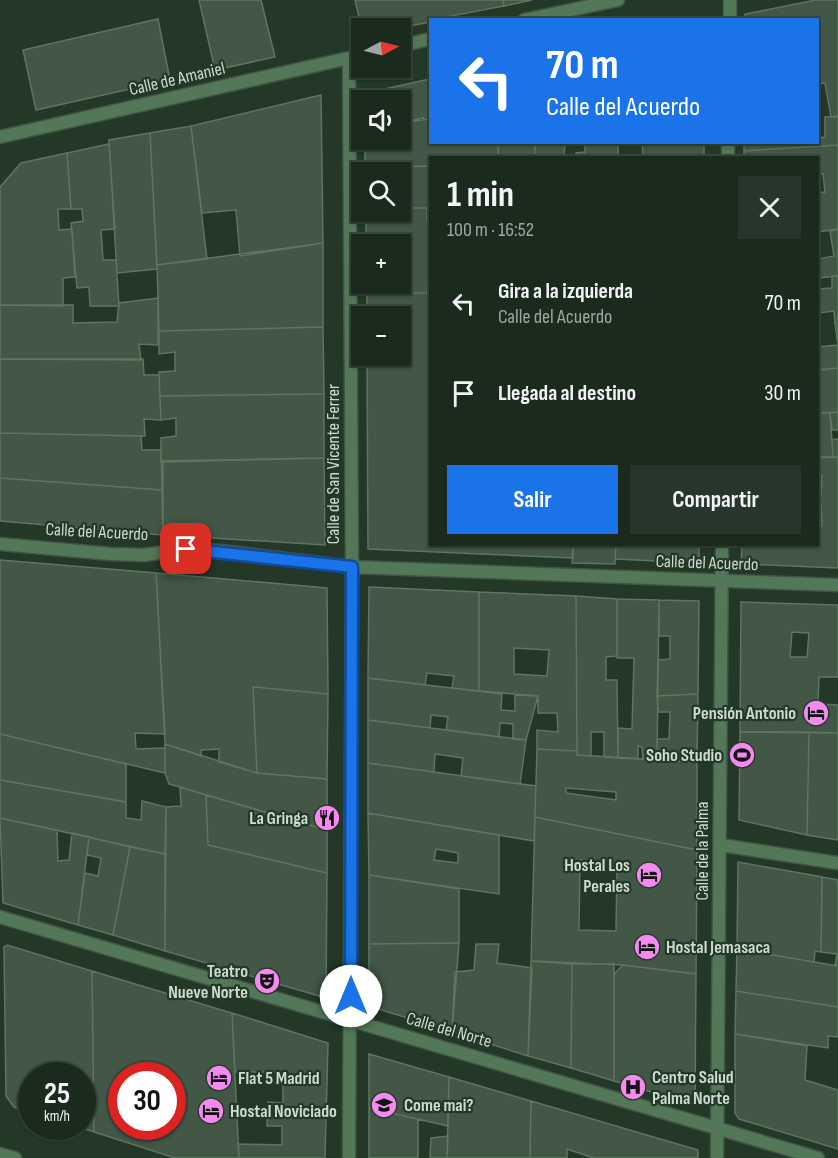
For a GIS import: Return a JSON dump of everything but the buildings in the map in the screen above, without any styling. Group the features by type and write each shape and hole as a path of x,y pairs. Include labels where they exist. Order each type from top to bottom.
{"street":[{"path":"533,18 618,0"},
{"path":"730,0 730,18"},
{"path":"411,43 429,39"},
{"name":"Calle de Amaniel","path":"0,137 349,58"},
{"name":"Calle de San Vicente Ferrer","path":"349,58 352,567 349,1158"},
{"name":"Calle del Acuerdo","path":"0,544 111,554 144,555 186,549 221,551 352,567 838,585"},
{"name":"Calle de la Palma","path":"717,1158 723,546"},
{"path":"721,845 838,863"},
{"name":"Calle del Norte","path":"0,917 818,1158"},
{"path":"0,1154 15,1158"}],"place":[{"name":"Pensión Antonio","path":"816,713"},
{"name":"Soho Studio","path":"742,755"},
{"name":"La Gringa","path":"327,818"},
{"name":"Hostal Los Perales","path":"649,875"},
{"name":"Hostal Jemasaca","path":"647,947"},
{"name":"Teatro Nueve Norte","path":"267,981"},
{"name":"Flat 5 Madrid","path":"219,1078"},
{"name":"Centro Salud Palma Norte","path":"633,1087"},
{"name":"Come mai?","path":"384,1105"},
{"name":"Hostal Noviciado","path":"211,1111"}],"route":[{"path":"186,549 352,567 351,996"}]}
